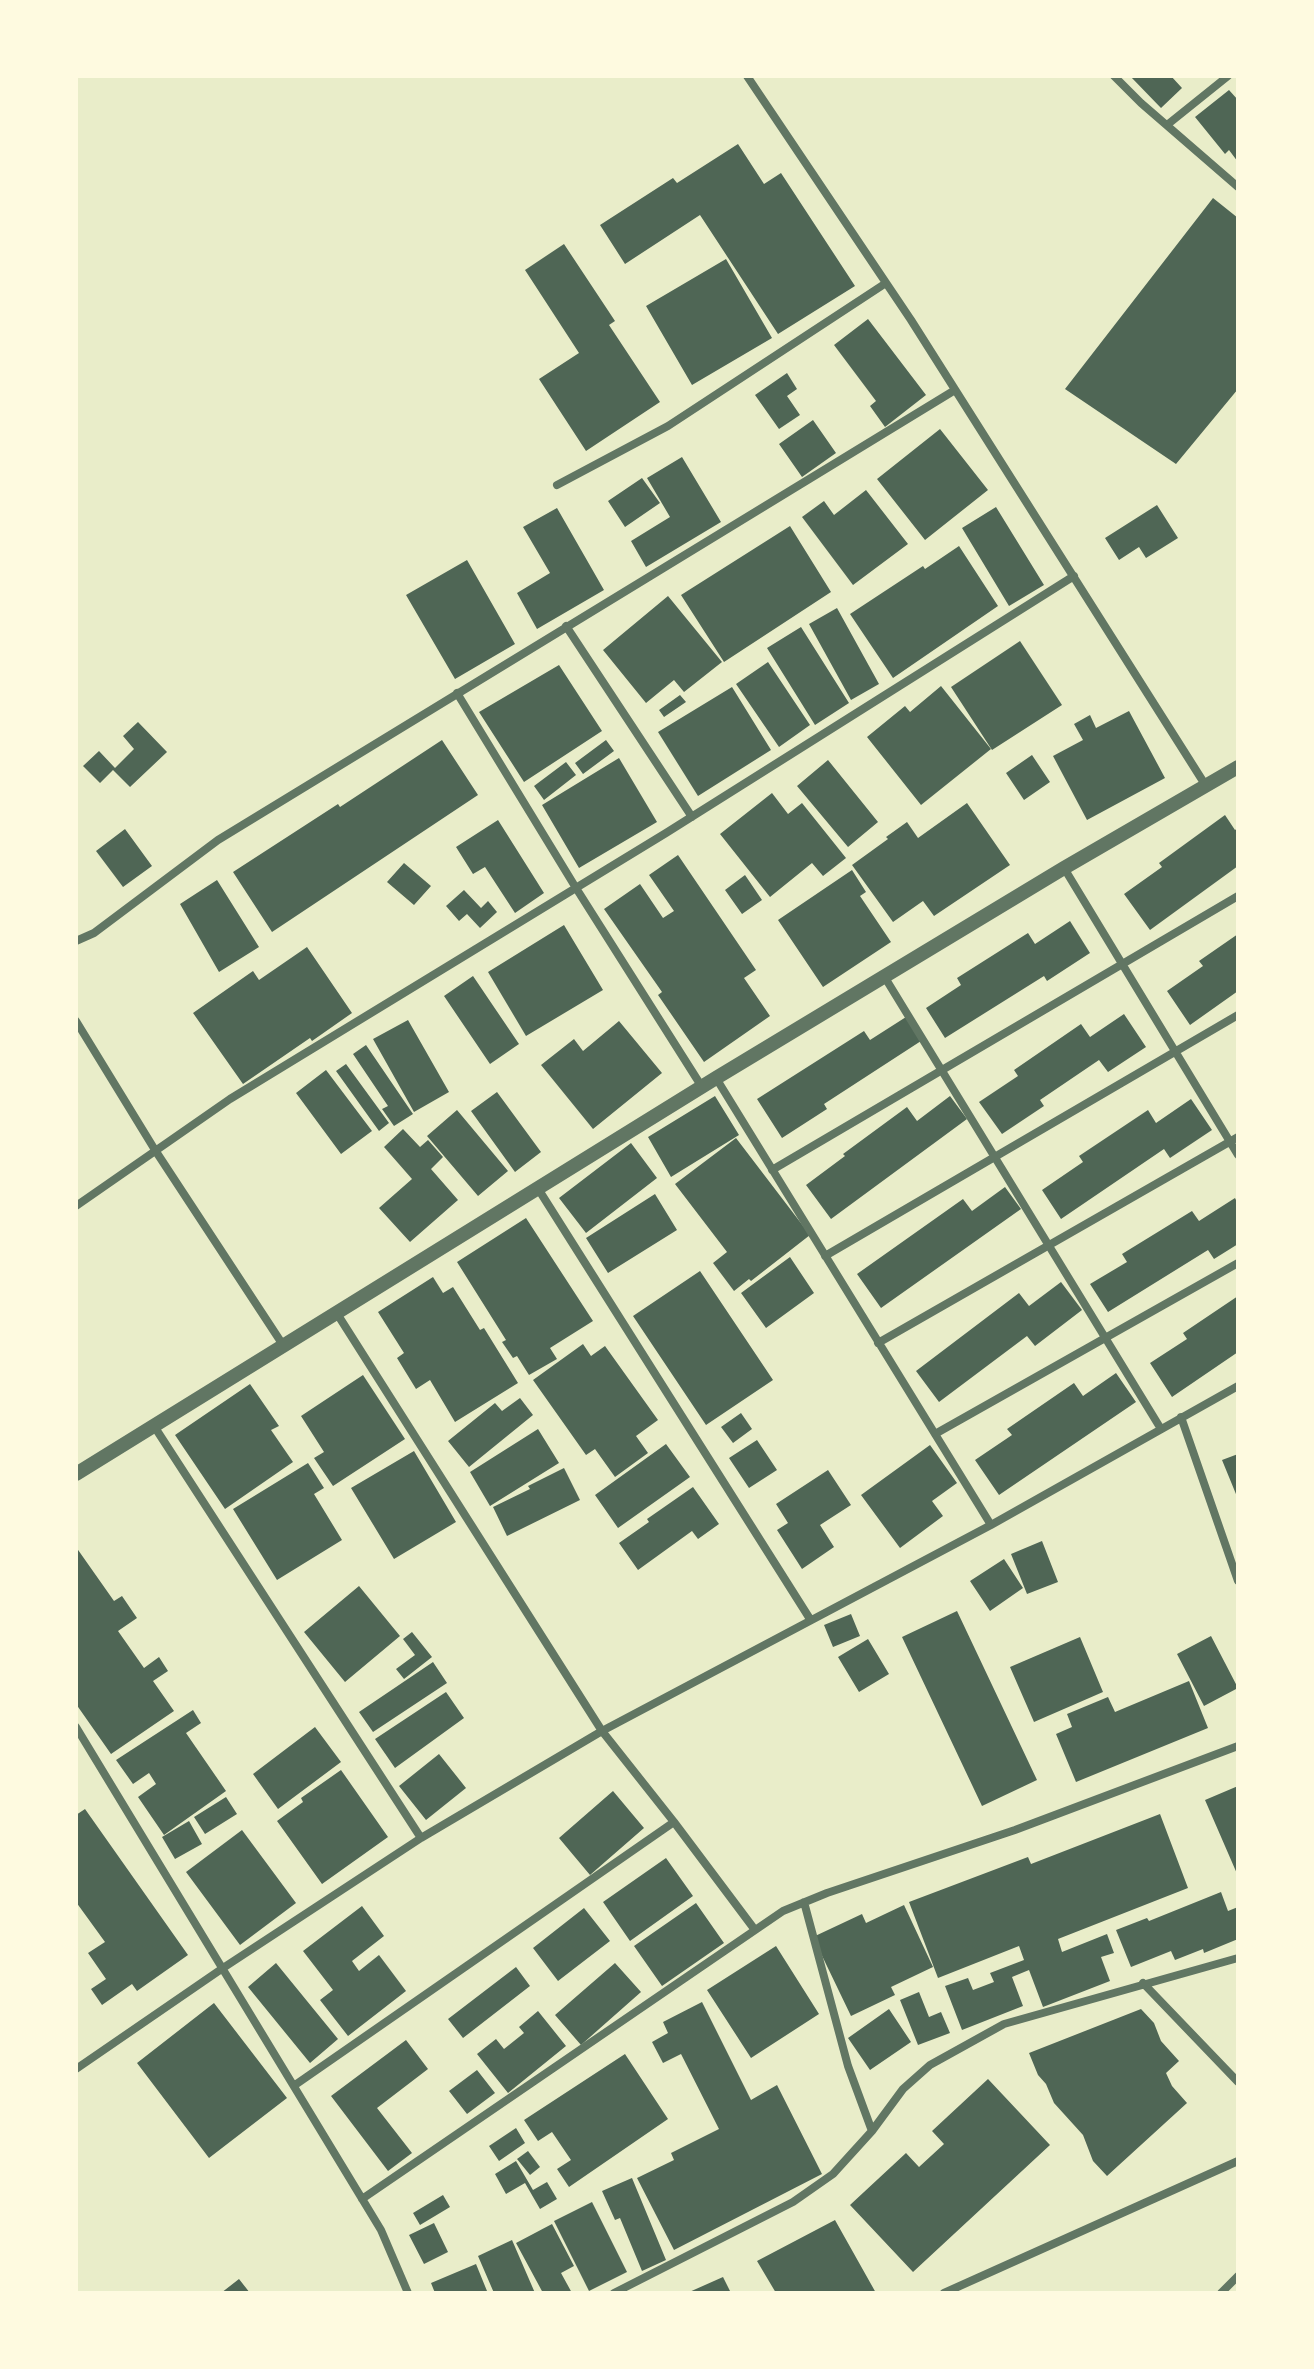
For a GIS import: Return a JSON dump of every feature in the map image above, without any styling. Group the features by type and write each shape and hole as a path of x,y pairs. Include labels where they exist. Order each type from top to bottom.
{"street":[{"path":"747,76 886,283 1206,786"},
{"path":"1114,76 1238,187"},
{"path":"1167,125 1228,76"},
{"path":"557,485 668,426 886,283"},
{"path":"76,941 94,933 218,840 955,390"},
{"path":"76,1206 230,1099 692,817 1074,576"},
{"path":"566,626 692,817"},
{"path":"457,693 702,1087"},
{"path":"76,1474 716,1078 1238,767"},
{"path":"1064,868 1175,1051 1234,1140 1238,1155"},
{"path":"772,1170 1238,896"},
{"path":"884,976 1161,1429"},
{"path":"825,1256 1238,1015"},
{"path":"76,1021 155,1150 283,1345"},
{"path":"716,1078 991,1525"},
{"path":"878,1343 1234,1140"},
{"path":"537,1187 810,1619"},
{"path":"935,1434 1238,1263"},
{"path":"335,1312 602,1731 755,1930"},
{"path":"76,2069 421,1838 602,1731 991,1525 1238,1386"},
{"path":"1181,1417 1238,1581"},
{"path":"154,1426 421,1838"},
{"path":"76,1727 381,2230 408,2293"},
{"path":"362,2199 783,1911 1015,1830 1238,1746"},
{"path":"295,2085 674,1822"},
{"path":"804,1902 848,2066 872,2131"},
{"path":"614,2293 793,2202 833,2174 872,2131 903,2089 930,2065 1004,2024 1238,1958"},
{"path":"1143,1983 1238,2082"},
{"path":"944,2293 1238,2161"},
{"path":"1221,2293 1238,2276"}],"building":[{"path":"1130,76 1171,76 1182,88 1161,108"},
{"path":"1229,90 1238,100 1238,162 1229,150 1225,154 1195,117"},
{"path":"738,144 764,184 781,173 855,286 778,334 700,215 625,264 600,225 673,178 677,183"},
{"path":"1213,198 1238,218 1238,389 1176,464 1065,389"},
{"path":"564,244 615,321 609,325 660,402 586,451 539,379 579,353 525,270"},
{"path":"726,259 772,338 692,385 646,306"},
{"path":"868,319 926,395 885,427 870,406 876,401 834,345"},
{"path":"787,373 797,389 787,396 800,415 779,429 755,395"},
{"path":"813,420 836,453 802,477 779,444"},
{"path":"940,429 988,490 925,540 877,479"},
{"path":"682,457 721,522 646,567 631,541 670,517 647,478"},
{"path":"642,478 660,503 625,527 608,501"},
{"path":"866,490 908,544 853,585 802,517 824,501 834,515"},
{"path":"1157,505 1178,538 1146,558 1139,547 1119,560 1105,538"},
{"path":"996,507 1044,585 1009,606 962,528"},
{"path":"557,508 604,590 537,629 517,593 550,573 523,527"},
{"path":"790,526 831,592 724,662 681,595"},
{"path":"959,546 998,606 893,678 850,614"},
{"path":"467,560 515,644 455,679 406,595"},
{"path":"668,596 722,662 684,692 674,680 646,703 603,650"},
{"path":"837,608 879,684 851,700 809,624"},
{"path":"801,627 849,703 815,725 767,648"},
{"path":"1020,641 1062,705 992,750 951,687"},
{"path":"768,662 810,725 779,747 736,684"},
{"path":"559,665 602,731 524,782 479,712"},
{"path":"941,686 991,749 921,805 867,737 905,706 910,712"},
{"path":"732,687 771,750 698,796 658,732"},
{"path":"680,695 686,702 664,717 659,710"},
{"path":"1129,711 1165,778 1087,820 1053,756 1083,740 1074,724 1090,715 1096,728"},
{"path":"138,722 167,752 130,787 113,770 100,783 83,766 99,751 115,768 134,749 123,736"},
{"path":"442,740 478,795 272,932 233,872"},
{"path":"606,740 614,751 583,774 575,763"},
{"path":"1032,755 1050,782 1024,800 1006,773"},
{"path":"619,758 657,822 579,868 542,805"},
{"path":"828,760 878,822 848,847 797,786"},
{"path":"566,762 576,775 544,800 534,786"},
{"path":"772,793 788,814 802,803 846,858 823,876 812,863 770,897 720,834"},
{"path":"967,803 1010,865 934,916 923,901 893,922 852,865 907,822 918,838"},
{"path":"1225,815 1235,830 1238,828 1238,866 1150,930 1124,894 1162,867 1159,863"},
{"path":"498,820 544,893 515,913 485,867 473,874 456,847"},
{"path":"125,829 152,866 123,887 96,851"},
{"path":"678,855 756,970 744,978 770,1016 704,1062 658,995 662,992 604,909 640,884 663,918 674,911 649,875"},
{"path":"404,863 431,886 414,905 387,882"},
{"path":"852,870 866,892 860,896 891,942 823,987 778,920"},
{"path":"745,875 762,900 742,914 725,890"},
{"path":"217,880 259,947 219,972 180,904"},
{"path":"464,890 481,908 488,901 497,912 480,928 467,914 459,921 446,906"},
{"path":"1070,921 1090,953 1047,981 1044,976 945,1038 926,1008 961,985 957,978 1028,933 1035,944"},
{"path":"564,925 603,990 526,1036 488,972"},
{"path":"1238,934 1238,991 1190,1025 1167,991 1203,966 1199,961"},
{"path":"307,947 352,1013 243,1084 193,1013 253,971 259,980"},
{"path":"473,976 519,1044 490,1064 444,996"},
{"path":"1124,1014 1146,1047 1108,1072 1099,1060 1040,1100 1044,1106 1002,1134 979,1102 1018,1076 1014,1070 1081,1024 1090,1037"},
{"path":"906,1017 921,1041 824,1104 827,1109 782,1138 757,1099 864,1031 870,1040"},
{"path":"408,1020 449,1092 414,1112 373,1039"},
{"path":"619,1021 662,1073 593,1129 541,1065 574,1039 583,1051"},
{"path":"366,1045 413,1114 394,1126 382,1109 388,1106 353,1054"},
{"path":"346,1064 389,1123 379,1131 336,1071"},
{"path":"326,1070 372,1131 341,1154 296,1093"},
{"path":"497,1092 541,1152 515,1172 471,1111"},
{"path":"715,1096 739,1135 671,1177 648,1137"},
{"path":"950,1096 967,1119 831,1219 806,1185 907,1107 917,1121"},
{"path":"1191,1099 1212,1130 1170,1158 1164,1149 1061,1219 1042,1190 1083,1162 1079,1156 1148,1110 1156,1123"},
{"path":"457,1110 508,1171 478,1196 427,1136"},
{"path":"403,1129 420,1147 428,1140 443,1157 431,1169 458,1200 410,1242 379,1208 412,1179 384,1147"},
{"path":"736,1138 810,1235 734,1291 713,1263 727,1252 675,1184"},
{"path":"631,1143 657,1178 586,1233 559,1198"},
{"path":"1005,1187 1021,1209 881,1308 857,1274 963,1199 972,1211"},
{"path":"655,1194 677,1230 608,1273 586,1238"},
{"path":"1235,1198 1238,1204 1238,1244 1214,1259 1208,1250 1108,1312 1090,1284 1127,1262 1122,1254 1192,1211 1199,1221"},
{"path":"526,1218 593,1321 550,1348 557,1359 529,1375 517,1356 513,1358 502,1342 506,1340 457,1262"},
{"path":"790,1257 814,1293 766,1328 741,1293"},
{"path":"700,1271 773,1380 706,1425 633,1316"},
{"path":"433,1277 443,1293 453,1287 480,1330 484,1328 518,1383 455,1422 430,1380 416,1389 397,1358 404,1353 378,1312"},
{"path":"1061,1282 1082,1310 1035,1346 1027,1336 939,1402 916,1371 1019,1293 1029,1306"},
{"path":"1238,1296 1238,1352 1172,1397 1150,1363 1187,1339 1183,1333"},
{"path":"583,1344 591,1356 605,1346 658,1420 636,1436 648,1453 615,1477 595,1449 586,1455 533,1380"},
{"path":"1116,1373 1136,1402 999,1495 975,1460 1012,1435 1007,1429 1074,1383 1083,1396"},
{"path":"363,1375 405,1439 333,1486 314,1458 324,1452 301,1416"},
{"path":"250,1384 279,1426 271,1430 293,1462 225,1509 175,1435"},
{"path":"520,1398 533,1415 469,1467 448,1441 495,1403 502,1411"},
{"path":"741,1413 752,1429 733,1443 721,1427"},
{"path":"538,1429 559,1463 490,1506 470,1472"},
{"path":"757,1440 777,1470 749,1488 729,1458"},
{"path":"666,1444 690,1477 618,1528 595,1495"},
{"path":"930,1445 957,1483 932,1501 943,1516 900,1548 861,1495"},
{"path":"414,1451 456,1522 394,1559 351,1488"},
{"path":"1238,1454 1238,1499 1222,1460"},
{"path":"308,1463 324,1488 314,1494 342,1540 277,1580 233,1509"},
{"path":"564,1468 580,1500 507,1536 493,1507"},
{"path":"828,1470 851,1505 820,1525 834,1547 802,1569 777,1530 788,1523 776,1504"},
{"path":"693,1487 719,1524 698,1539 692,1531 638,1570 619,1543"},
{"path":"1042,1541 1058,1582 1027,1594 1011,1554"},
{"path":"76,1547 114,1601 122,1596 137,1618 118,1631 144,1668 159,1657 168,1671 153,1681 174,1711 111,1754 76,1704"},
{"path":"1004,1559 1023,1588 990,1611 970,1581"},
{"path":"359,1586 400,1636 345,1682 304,1632"},
{"path":"957,1611 1037,1780 982,1806 902,1637"},
{"path":"851,1614 860,1636 833,1647 824,1625"},
{"path":"412,1632 432,1657 404,1679 396,1669 415,1655 403,1639"},
{"path":"1211,1636 1238,1688 1204,1706 1177,1654"},
{"path":"1080,1637 1103,1692 1034,1722 1010,1667"},
{"path":"868,1639 889,1674 859,1692 838,1657"},
{"path":"433,1662 447,1683 373,1732 359,1712"},
{"path":"1189,1681 1208,1728 1076,1782 1056,1734 1072,1727 1067,1714 1108,1697 1115,1712"},
{"path":"446,1692 464,1718 395,1768 375,1739"},
{"path":"193,1710 201,1723 186,1733 226,1791 164,1835 138,1797 156,1784 149,1773 133,1784 116,1760"},
{"path":"315,1727 341,1762 278,1809 253,1774"},
{"path":"439,1754 466,1788 426,1820 399,1786"},
{"path":"341,1770 388,1837 322,1884 277,1821 303,1802 301,1798"},
{"path":"1238,1786 1238,1876 1205,1800"},
{"path":"613,1791 644,1828 590,1875 559,1838"},
{"path":"226,1797 237,1814 205,1834 194,1817"},
{"path":"85,1809 188,1955 137,1991 132,1984 102,2005 91,1989 106,1979 88,1953 105,1942 76,1902 76,1815"},
{"path":"1160,1814 1188,1888 1058,1939 1062,1952 1107,1934 1114,1953 1101,1957 1110,1981 1043,2007 1029,1970 1012,1977 1023,2006 962,2030 945,1986 968,1978 973,1990 994,1982 990,1973 1024,1960 1019,1946 938,1978 909,1902 1028,1857 1031,1864"},
{"path":"189,1821 202,1844 175,1859 162,1837"},
{"path":"242,1830 296,1903 240,1945 186,1872"},
{"path":"666,1858 693,1896 630,1941 603,1902"},
{"path":"1221,1892 1228,1911 1238,1907 1238,1939 1204,1953 1203,1949 1175,1960 1171,1951 1131,1967 1116,1930 1147,1918 1149,1921"},
{"path":"696,1903 724,1943 662,1986 634,1946"},
{"path":"904,1905 933,1967 891,1987 895,1995 851,2016 813,1937 862,1914 866,1923"},
{"path":"362,1906 384,1936 352,1961 359,1971 379,1955 406,1991 348,2036 320,2000 333,1990 303,1951"},
{"path":"584,1908 610,1941 558,1981 533,1948"},
{"path":"776,1946 819,2014 751,2058 707,1990"},
{"path":"276,1963 338,2039 310,2063 248,1987"},
{"path":"615,1963 641,1992 581,2045 555,2015"},
{"path":"516,1967 530,1986 463,2038 448,2019"},
{"path":"919,1992 929,2017 941,2012 950,2033 918,2045 900,2000"},
{"path":"702,2002 751,2100 777,2085 822,2174 674,2250 637,2178 674,2160 671,2153 719,2129 681,2054 663,2063 652,2042 668,2033 663,2022"},
{"path":"214,2003 287,2098 209,2158 137,2063"},
{"path":"889,2009 911,2042 870,2070 848,2038"},
{"path":"1141,2009 1154,2023 1161,2041 1179,2061 1166,2073 1172,2086 1187,2103 1107,2176 1093,2161 1083,2135 1054,2103 1029,2053"},
{"path":"538,2011 566,2046 508,2093 477,2054 496,2039 504,2049 524,2033 519,2027"},
{"path":"406,2040 428,2069 377,2108 412,2153 388,2171 331,2096"},
{"path":"625,2054 668,2119 569,2187 557,2169 571,2160 552,2132 538,2141 524,2120"},
{"path":"477,2070 495,2093 467,2114 449,2091"},
{"path":"988,2079 1050,2145 913,2272 850,2205 906,2153 919,2167 944,2144 932,2131"},
{"path":"516,2128 525,2143 499,2161 489,2146"},
{"path":"528,2151 540,2167 530,2175 517,2159"},
{"path":"516,2161 533,2190 547,2182 557,2199 540,2209 525,2183 506,2194 495,2174"},
{"path":"632,2178 666,2260 642,2271 620,2218 615,2220 602,2191"},
{"path":"443,2195 450,2207 420,2225 413,2213"},
{"path":"592,2202 627,2272 589,2291 554,2221"},
{"path":"835,2220 876,2293 776,2293 757,2261"},
{"path":"434,2223 448,2252 424,2264 409,2235"},
{"path":"552,2224 574,2266 561,2273 572,2293 543,2293 516,2243"},
{"path":"512,2240 535,2293 494,2293 478,2256"},
{"path":"476,2264 487,2291 435,2293 431,2283"},
{"path":"723,2277 731,2293 687,2293"},
{"path":"239,2279 250,2293 221,2293"}]}
